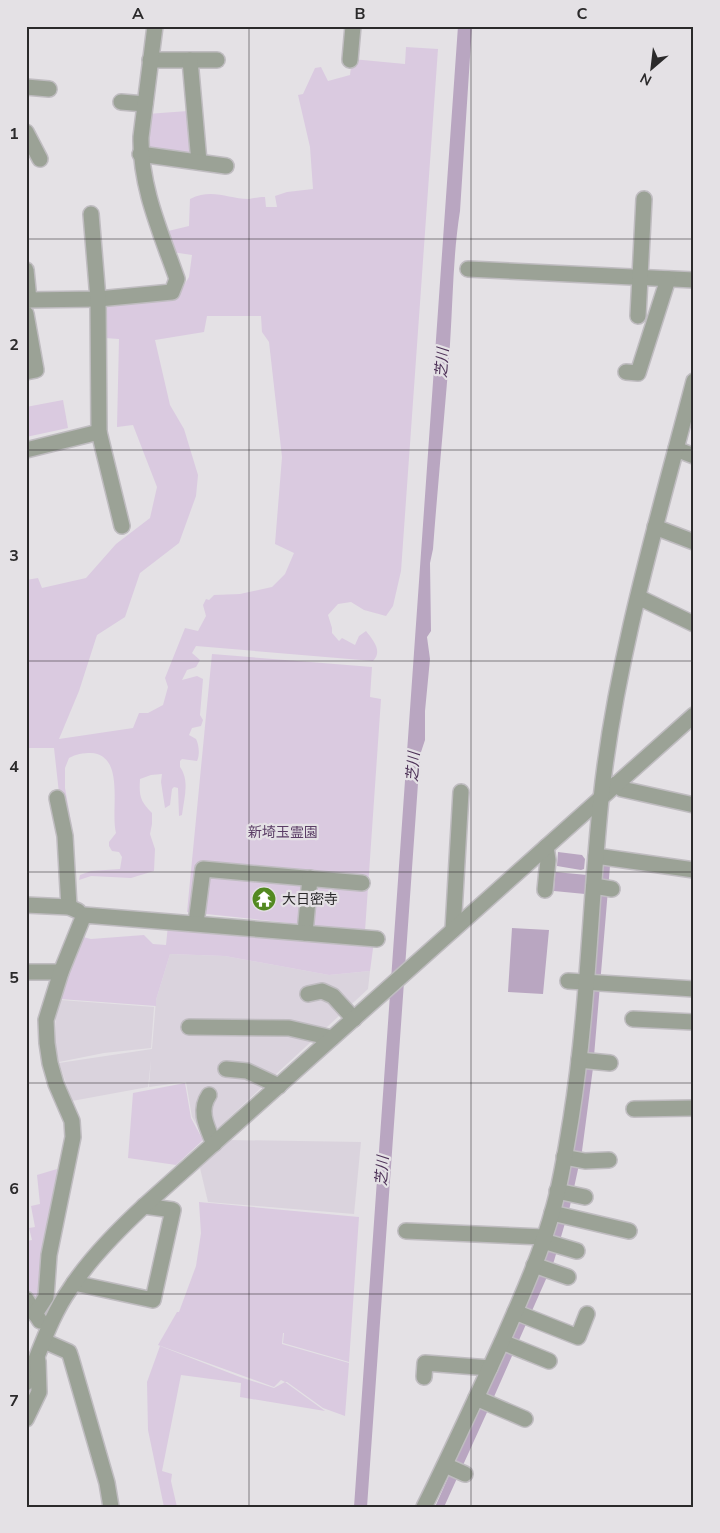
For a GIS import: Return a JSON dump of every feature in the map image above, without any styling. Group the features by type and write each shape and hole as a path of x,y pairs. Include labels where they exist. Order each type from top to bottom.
{"street":[{"path":"27,305 172,292 177,279 147,193 140,154 154,26"},
{"path":"350,60 353,26"},
{"path":"150,60 217,60"},
{"path":"190,60 199,162"},
{"path":"26,87 49,89"},
{"path":"121,102 145,104"},
{"path":"26,132 40,159"},
{"path":"140,154 226,166"},
{"path":"638,316 644,199"},
{"path":"91,214 98,299 99,432 122,526"},
{"path":"468,269 694,280"},
{"path":"26,270 27,305 36,370 26,372"},
{"path":"626,372 638,373 668,279"},
{"path":"424,1507 446,1465 503,1342 535,1265 558,1191 579,1060 587,983 601,798 622,666 655,527 694,381"},
{"path":"26,450 99,432"},
{"path":"676,449 694,456"},
{"path":"655,527 694,542"},
{"path":"638,597 694,624"},
{"path":"26,1383 52,1320 74,1283 112,1237 144,1206 694,714"},
{"path":"616,784 622,789 694,805"},
{"path":"453,930 462,792"},
{"path":"57,798 66,836 69,907"},
{"path":"545,890 548,860 546,847"},
{"path":"596,856 694,870"},
{"path":"196,923 203,869 362,883"},
{"path":"305,933 310,878"},
{"path":"594,886 612,889"},
{"path":"26,904 69,907 84,914 377,939"},
{"path":"35,1314 46,1297 50,1255 73,1137 72,1121 56,1084 50,1063 46,1020 61,972 84,914"},
{"path":"26,972 61,972"},
{"path":"568,981 694,989"},
{"path":"308,994 322,991 333,996 354,1019"},
{"path":"633,1019 694,1022"},
{"path":"189,1027 289,1028 332,1038"},
{"path":"579,1060 606,1062"},
{"path":"226,1069 247,1071 279,1086"},
{"path":"209,1095 205,1100 203,1110 205,1124 214,1144"},
{"path":"634,1109 694,1108"},
{"path":"564,1157 585,1161 609,1160"},
{"path":"558,1191 582,1196"},
{"path":"74,1283 153,1300 173,1210 144,1206"},
{"path":"552,1213 629,1231"},
{"path":"406,1231 544,1240 570,1249"},
{"path":"535,1265 568,1277"},
{"path":"26,1299 45,1337 69,1352 72,1358 107,1483 111,1507"},
{"path":"515,1312 578,1336 587,1314"},
{"path":"503,1342 549,1362"},
{"path":"26,1368 38,1357"},
{"path":"26,1419 39,1392 38,1357"},
{"path":"424,1377 425,1363 490,1368"},
{"path":"477,1399 525,1419"},
{"path":"446,1465 465,1474"}],"shaded area":[{"path":"170,954 225,956 329,975 370,971 368,989 205,1140 192,1117 186,1082 149,1087 151,1060 148,1087 72,1101 59,1063 152,1049 156,1000"},
{"path":"61,1000 154,1007 151,1048 104,1053 59,1062 55,1044 56,1015"},
{"path":"230,1140 361,1142 354,1214 208,1202 200,1168"}],"green space":[{"path":"406,47 438,49 401,571 393,606 386,616 364,610 351,602 338,604 328,615 332,633 339,641 342,638 355,645 359,636 366,631 376,646 376,657 373,661 196,646 192,653 200,660 196,667 187,670 182,680 197,676 203,679 200,715 203,720 201,726 192,728 189,735 197,741 199,753 197,761 182,759 180,761 180,767 186,784 182,815 179,816 178,788 174,787 172,789 170,805 165,808 161,782 162,774 140,779 141,798 152,813 150,834 155,849 154,871 131,878 91,876 79,880 80,875 91,871 120,869 122,857 119,852 112,851 109,846 109,842 116,833 113,773 109,763 102,756 88,753 69,758 65,768 65,788 72,827 67,835 60,802 54,748 26,748 26,580 38,578 42,588 86,578 116,544 150,518 157,487 133,425 117,427 119,339 105,338 104,303 178,295 189,277 192,255 172,252 164,232 189,226 190,199 206,194 241,199 265,197 266,207 277,207 275,196 287,192 313,189 310,147 298,95 303,94 315,68 321,67 328,81 350,75 352,59 405,64","holes":["207,316 261,316 262,332 269,342 282,457 275,544 294,553 285,574 272,587 240,594 214,595 209,600 206,599 203,605 206,616 198,631 185,628 165,678 168,687 163,705 148,713 139,713 133,728 59,739 79,691 97,635 125,617 140,573 179,543 196,496 198,475 184,429 170,405 155,340 204,332"]},
{"path":"188,111 189,154 151,149 145,140 147,114"},
{"path":"63,400 68,428 26,437 26,407"},
{"name":"新埼玉霊園","path":"212,654 372,667 370,697 381,699 365,931 187,912"},
{"path":"168,925 374,941 370,971 329,975 225,956 170,954 156,1000 156,1006 60,999 83,937 91,939 144,935 153,944 166,945"},
{"path":"185,1083 191,1118 203,1140 176,1165 128,1158 133,1093"},
{"path":"57,1169 56,1182 61,1182 42,1296 35,1308 26,1289 26,1241 32,1240 29,1228 35,1227 31,1206 40,1204 37,1175"},
{"path":"199,1202 359,1217 349,1362 283,1343 284,1333 282,1344 349,1363 345,1416 323,1408 287,1382 281,1380 274,1387 158,1345 177,1312 179,1312 196,1266 201,1233"},
{"path":"160,1346 274,1388 285,1382 325,1411 240,1397 241,1383 181,1375 162,1471 172,1474 171,1481 177,1507 164,1507 148,1430 147,1382"}],"water":[{"name":"芝川","path":"458,26 472,26 448,370 433,549 430,563 431,631 427,637 430,659 425,711 425,740 420,755 367,1507 354,1507"},
{"path":"558,852 582,855 585,859 584,869 557,866"},
{"path":"601,865 610,866 593,1068 582,1151 570,1206 554,1261 493,1399 444,1507 435,1507 526,1303 559,1217 571,1166 583,1065"},
{"path":"555,872 587,875 585,894 554,891"},
{"path":"512,928 549,930 543,994 508,992"}],"place":[{"name":"大日密寺","path":"264,899"}]}
